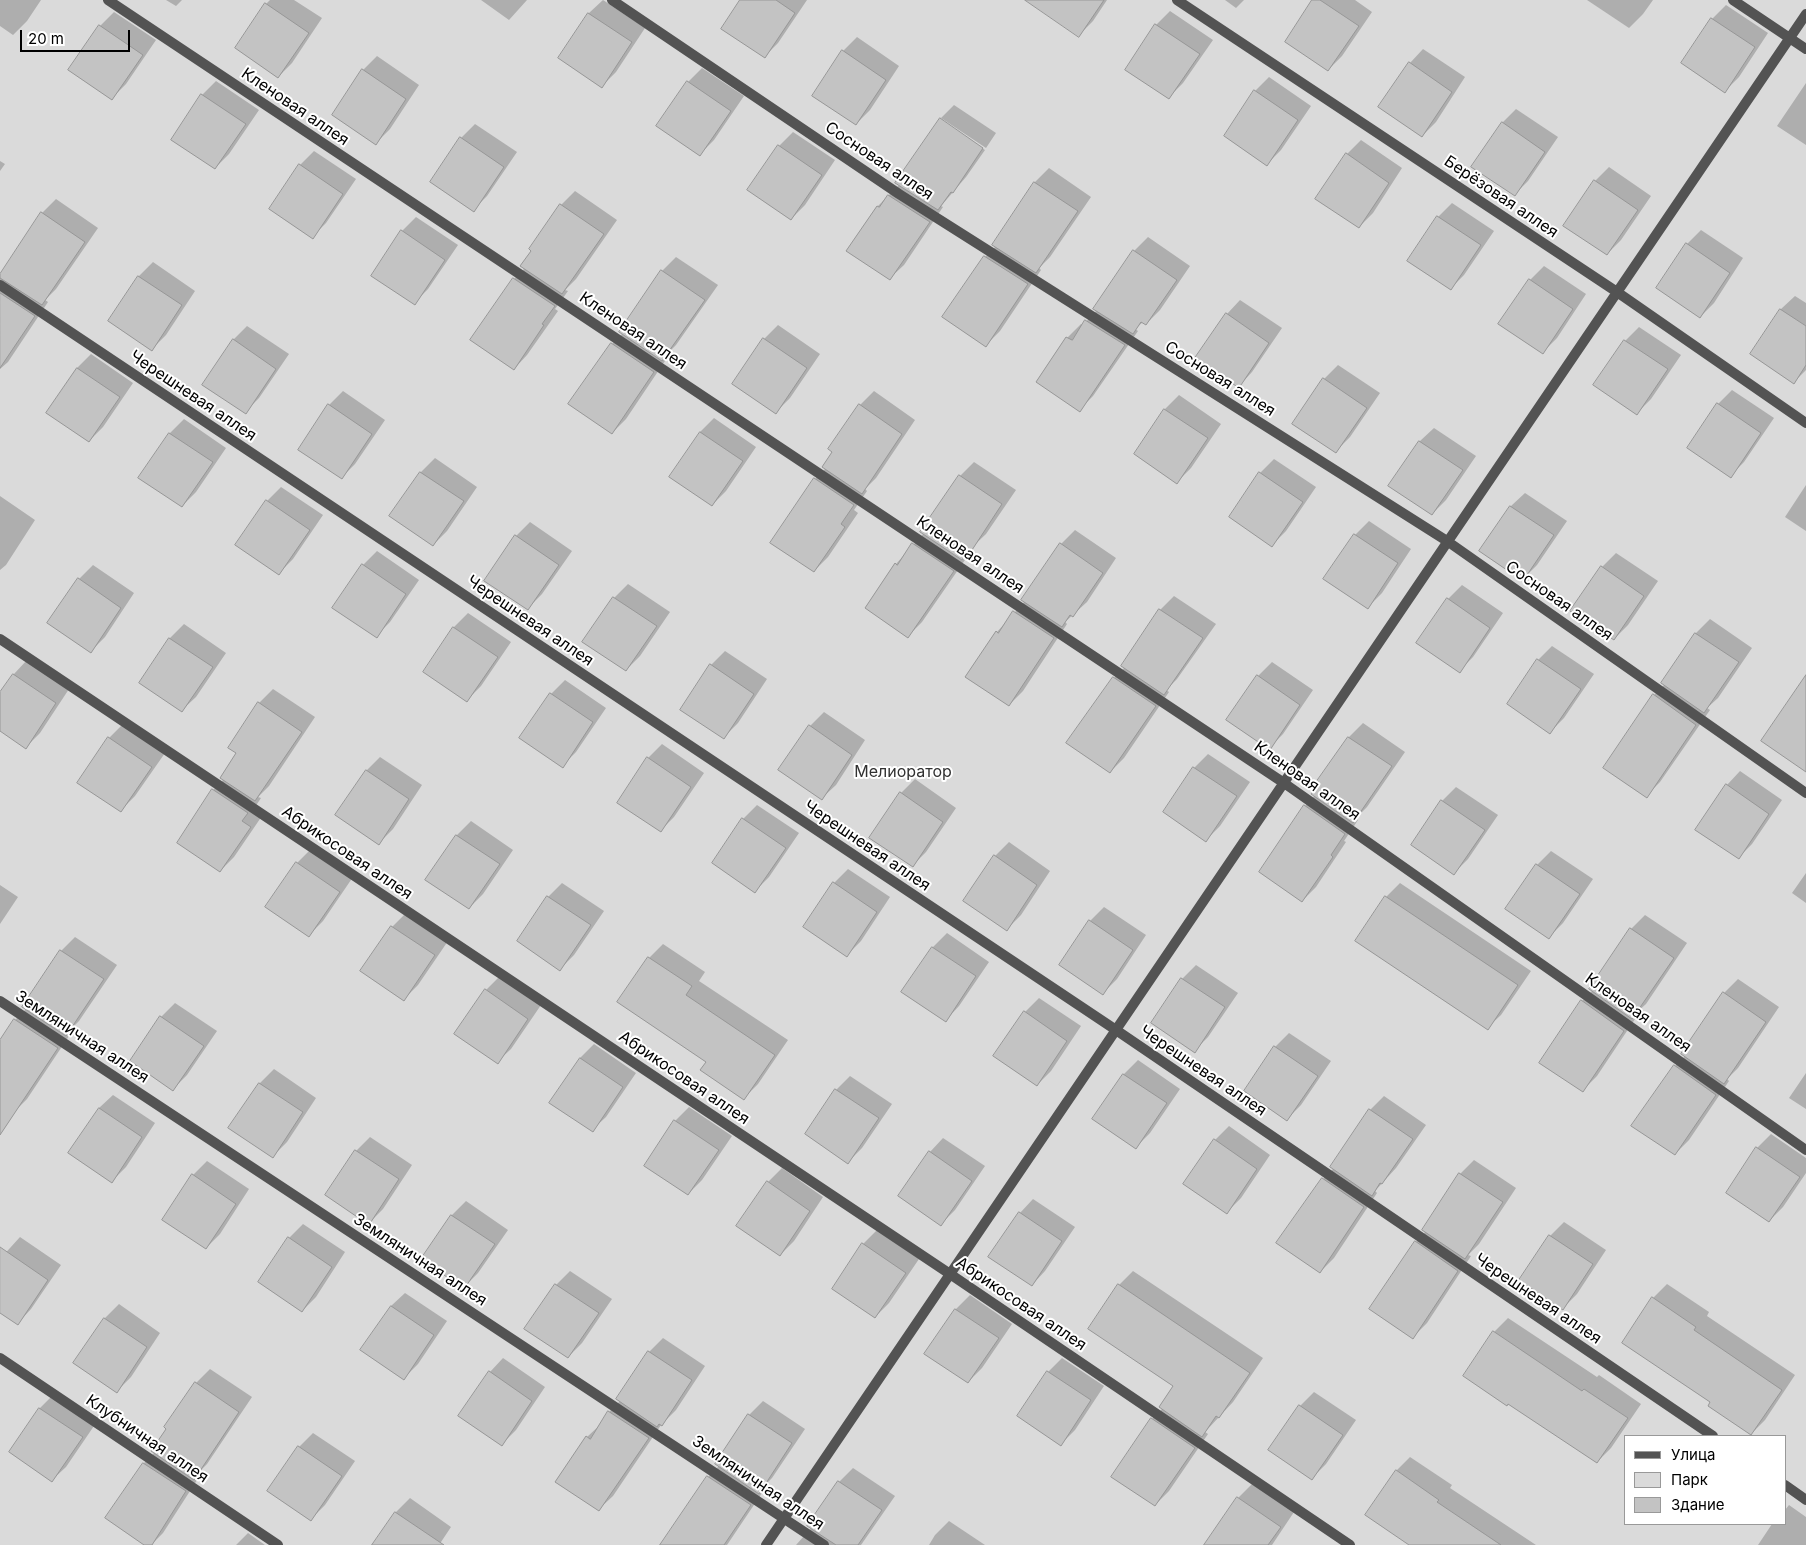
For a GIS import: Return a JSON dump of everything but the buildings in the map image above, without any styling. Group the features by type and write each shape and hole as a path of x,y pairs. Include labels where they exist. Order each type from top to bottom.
{"street":[{"name":"Кленовая аллея","path":"108,0 1284,782 1806,1150"},
{"name":"Сосновая аллея","path":"612,0 899,194 1448,541 1806,793"},
{"name":"Берёзовая аллея","path":"1177,0 1616,292 1806,423"},
{"path":"1733,0 1806,49"},
{"path":"766,1545 1806,14"},
{"name":"Черешневая аллея","path":"0,285 1116,1030 1712,1435"},
{"name":"Абрикосовая аллея","path":"0,639 950,1274 1350,1545"},
{"name":"Земляничная аллея","path":"0,1001 824,1545"},
{"name":"Клубничная аллея","path":"0,1358 278,1545"},
{"path":"1786,1486 1806,1500"}],"green space":[{"name":"Мелиоратор","path":"0,0 1806,0 1806,1545 0,1545"}]}
